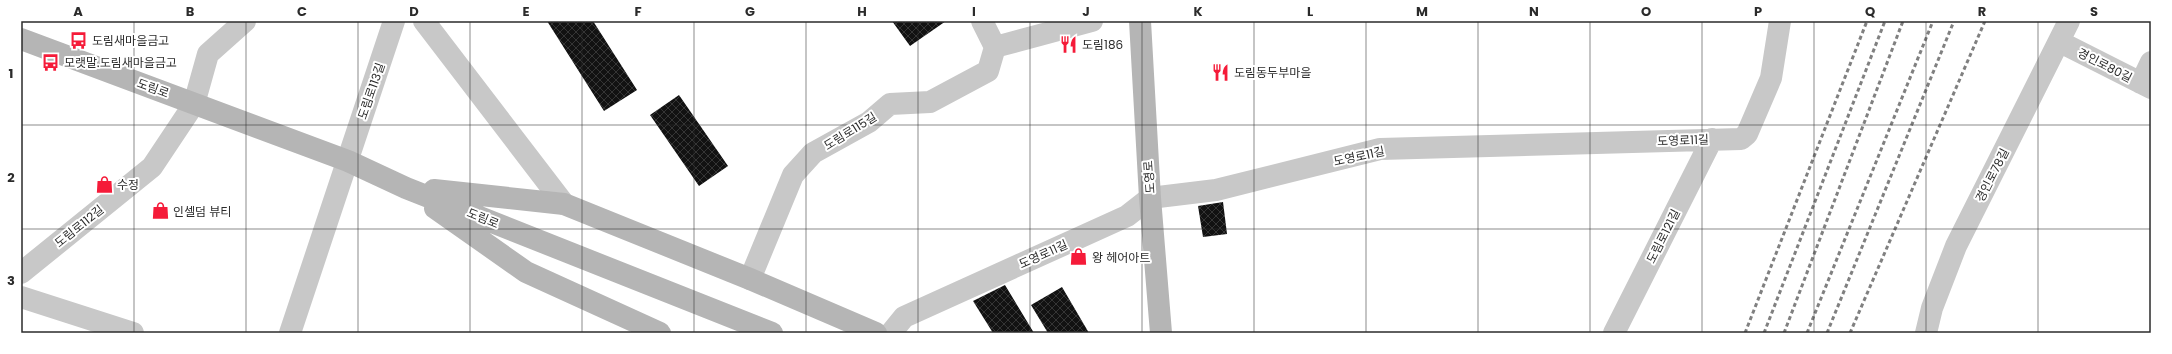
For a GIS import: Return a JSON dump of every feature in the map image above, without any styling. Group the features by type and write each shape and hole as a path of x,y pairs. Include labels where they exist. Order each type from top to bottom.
{"main road":[{"name":"도영로","path":"1140,21 1150,198 1161,333"},
{"name":"도림로","path":"21,39 348,161 406,188 772,333"},
{"path":"406,188 564,204 750,279 876,333"},
{"path":"406,188 526,272 660,333"}],"street":[{"path":"194,104 208,54 245,21"},
{"name":"도림로113길","path":"348,161 394,21"},
{"path":"424,21 564,204"},
{"path":"982,21 995,47 1092,21"},
{"name":"도영로11길","path":"891,333 904,317 1127,216 1150,198 1216,190 1380,149 1741,138 1747,134 1771,78 1780,21"},
{"name":"경인로78길","path":"1926,333 1932,308 1956,246 2060,42 2069,21"},
{"name":"경인로80길","path":"2060,42 2146,85"},
{"name":"도림로115길","path":"750,279 793,175 814,153 869,122 890,104 930,102 988,71 995,47"},
{"path":"2146,85 2151,62"},
{"name":"도림로112길","path":"21,273 152,166 194,104"},
{"name":"도림로121길","path":"1614,333 1712,139"},
{"path":"290,333 348,161"},
{"path":"21,297 133,333"}],"building":[{"path":"547,21 593,21 637,90 604,111"},
{"path":"892,21 946,21 910,46"},
{"path":"679,95 728,166 699,186 650,115"},
{"path":"1223,202 1227,234 1203,237 1198,206"},
{"path":"1005,285 1034,333 993,333 973,301"},
{"path":"1062,287 1089,333 1048,333 1031,305"}],"railway":[{"path":"1745,333 1867,21"},
{"path":"1764,333 1885,21"},
{"path":"1784,333 1903,21"},
{"path":"1807,333 1933,21"},
{"path":"1827,333 1954,21"},
{"path":"1850,333 1985,21"}],"place":[{"name":"도림새마을금고","path":"79,40"},
{"name":"도림186","path":"1069,44"},
{"name":"모랫말.도림새마을금고","path":"51,62"},
{"name":"도림동두부마을","path":"1221,72"},
{"name":"수정","path":"104,184"},
{"name":"인셀덤 뷰티","path":"160,211"},
{"name":"왕 헤어아트","path":"1079,257"}]}
